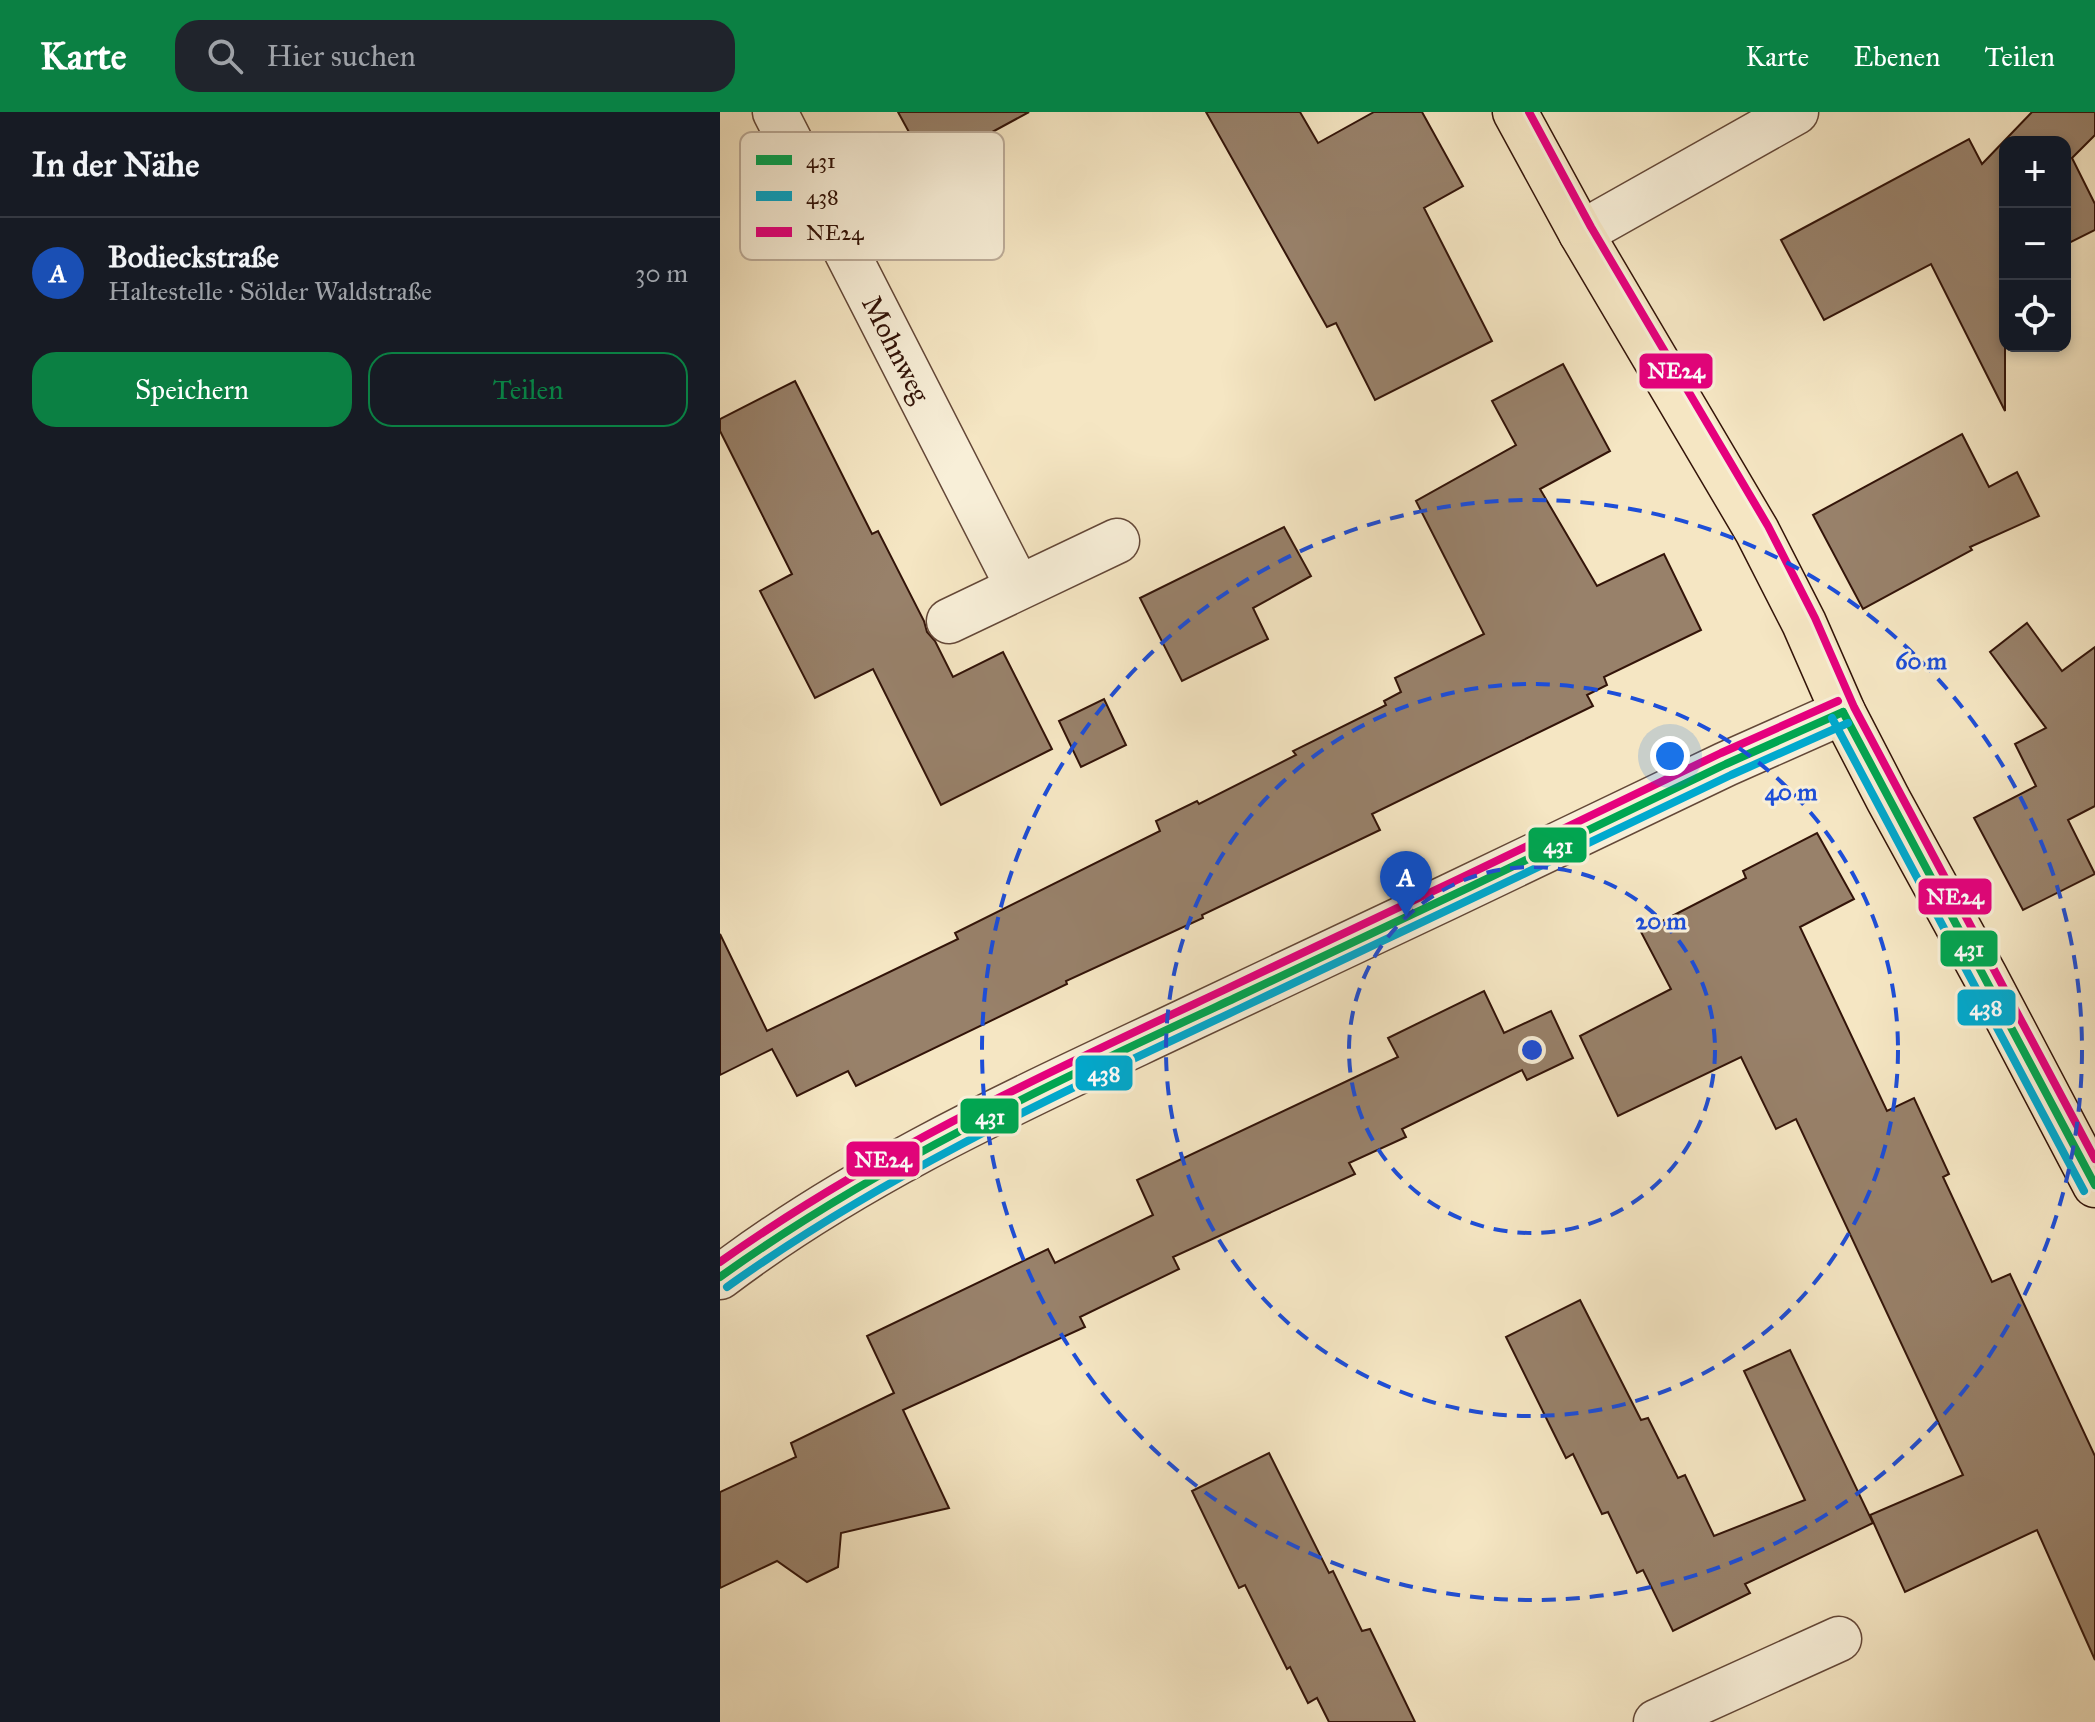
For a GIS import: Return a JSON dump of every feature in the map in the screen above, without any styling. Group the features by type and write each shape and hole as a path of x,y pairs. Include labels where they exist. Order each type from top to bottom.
{"main road":[{"path":"1515,112 1581,233 1757,531 1804,623 1843,712 2095,1185"}],"street":[{"name":"Mohnweg","path":"775,112 785,132"},
{"path":"1581,233 1796,112"},
{"name":"Mohnweg","path":"851,260 1018,587"},
{"path":"949,621 1117,541"},
{"path":"720,1277 775,1236 841,1194 989,1114 1726,764 1843,712"},
{"path":"1656,1722 1839,1639"}],"building":[{"path":"898,112 1029,112 992,132 909,132"},
{"path":"1206,112 1300,112 1318,143 1374,112 1422,112 1463,186 1424,208 1492,341 1375,400 1336,323 1327,327"},
{"path":"2032,112 2095,112 2095,135 2072,158 2095,204 2095,230 2071,242 2071,136 2009,136"},
{"path":"1969,139 1982,164 1999,146 1999,352 2005,352 2005,411 1931,264 1824,320 1781,240"},
{"path":"1563,364 1610,451 1540,489 1597,586 1664,554 1701,630 1604,677 1607,685 1587,695 1593,706 1372,814 1380,830 856,1086 848,1071 797,1096 772,1049 720,1075 720,934 767,1031 958,939 955,933 1160,831 1156,821 1197,801 1199,804 1296,755 1293,751 1386,705 1384,701 1401,692 1395,678 1484,634 1416,501 1516,445 1492,401"},
{"path":"795,381 872,534 878,531 927,632 935,641 953,677 1003,652 1052,749 941,805 873,669 815,698 760,591 792,574 720,431 720,419"},
{"path":"1962,434 1989,487 2017,472 2039,516 1970,547 1972,550 1863,609 1813,515"},
{"path":"1284,527 1311,576 1253,608 1268,639 1182,681 1140,598"},
{"path":"2027,623 2062,671 2095,647 2095,806 2068,820 2095,874 2023,910 1974,818 2036,786 2015,744 2046,728 1990,652"},
{"path":"1104,699 1126,745 1081,767 1059,721"},
{"path":"1817,833 1854,899 1800,927 1887,1111 1914,1098 1949,1174 1943,1177 1992,1282 2010,1274 2095,1456 2095,1660 2037,1530 1905,1592 1870,1515 1963,1475 1796,1119 1776,1129 1741,1057 1618,1116 1580,1036 1671,989 1641,932 1746,878 1743,871"},
{"path":"1484,991 1504,1033 1551,1011 1573,1058 1527,1080 1522,1070 1402,1129 1406,1137 1349,1163 1355,1174 1173,1257 1179,1269 1080,1317 1085,1327 903,1410 949,1508 841,1533 838,1567 807,1582 777,1561 720,1588 720,1492 796,1457 791,1443 894,1393 867,1336 1048,1249 1055,1263 1153,1215 1137,1180 1398,1057 1388,1038"},
{"path":"1580,1300 1641,1420 1648,1418 1678,1478 1685,1475 1714,1536 1805,1500 1744,1371 1790,1350 1873,1523 1745,1584 1750,1593 1673,1631 1643,1570 1637,1573 1608,1512 1602,1514 1573,1454 1566,1458 1506,1337"},
{"path":"1269,1453 1362,1631 1370,1629 1415,1722 1329,1722 1317,1698 1308,1703 1290,1667 1287,1669 1245,1585 1239,1588 1192,1491"}],"transit line":[{"name":"NE24","path":"1529,112 1591,227 1768,526 1815,618 1854,707 2095,1159"},
{"name":"NE24","path":"720,1262 841,1184 966,1114 1721,753 1838,701"},
{"name":"431","path":"1843,712 2095,1185"},
{"name":"431","path":"720,1277 781,1235 906,1160 1036,1092 1726,764 1843,712"},
{"name":"438","path":"1832,718 2084,1191"},
{"name":"438","path":"727,1287 788,1245 913,1170 1042,1103 1731,775 1848,723"}],"place":[{"name":"Bodieckstraße","path":"1406,917"}]}
